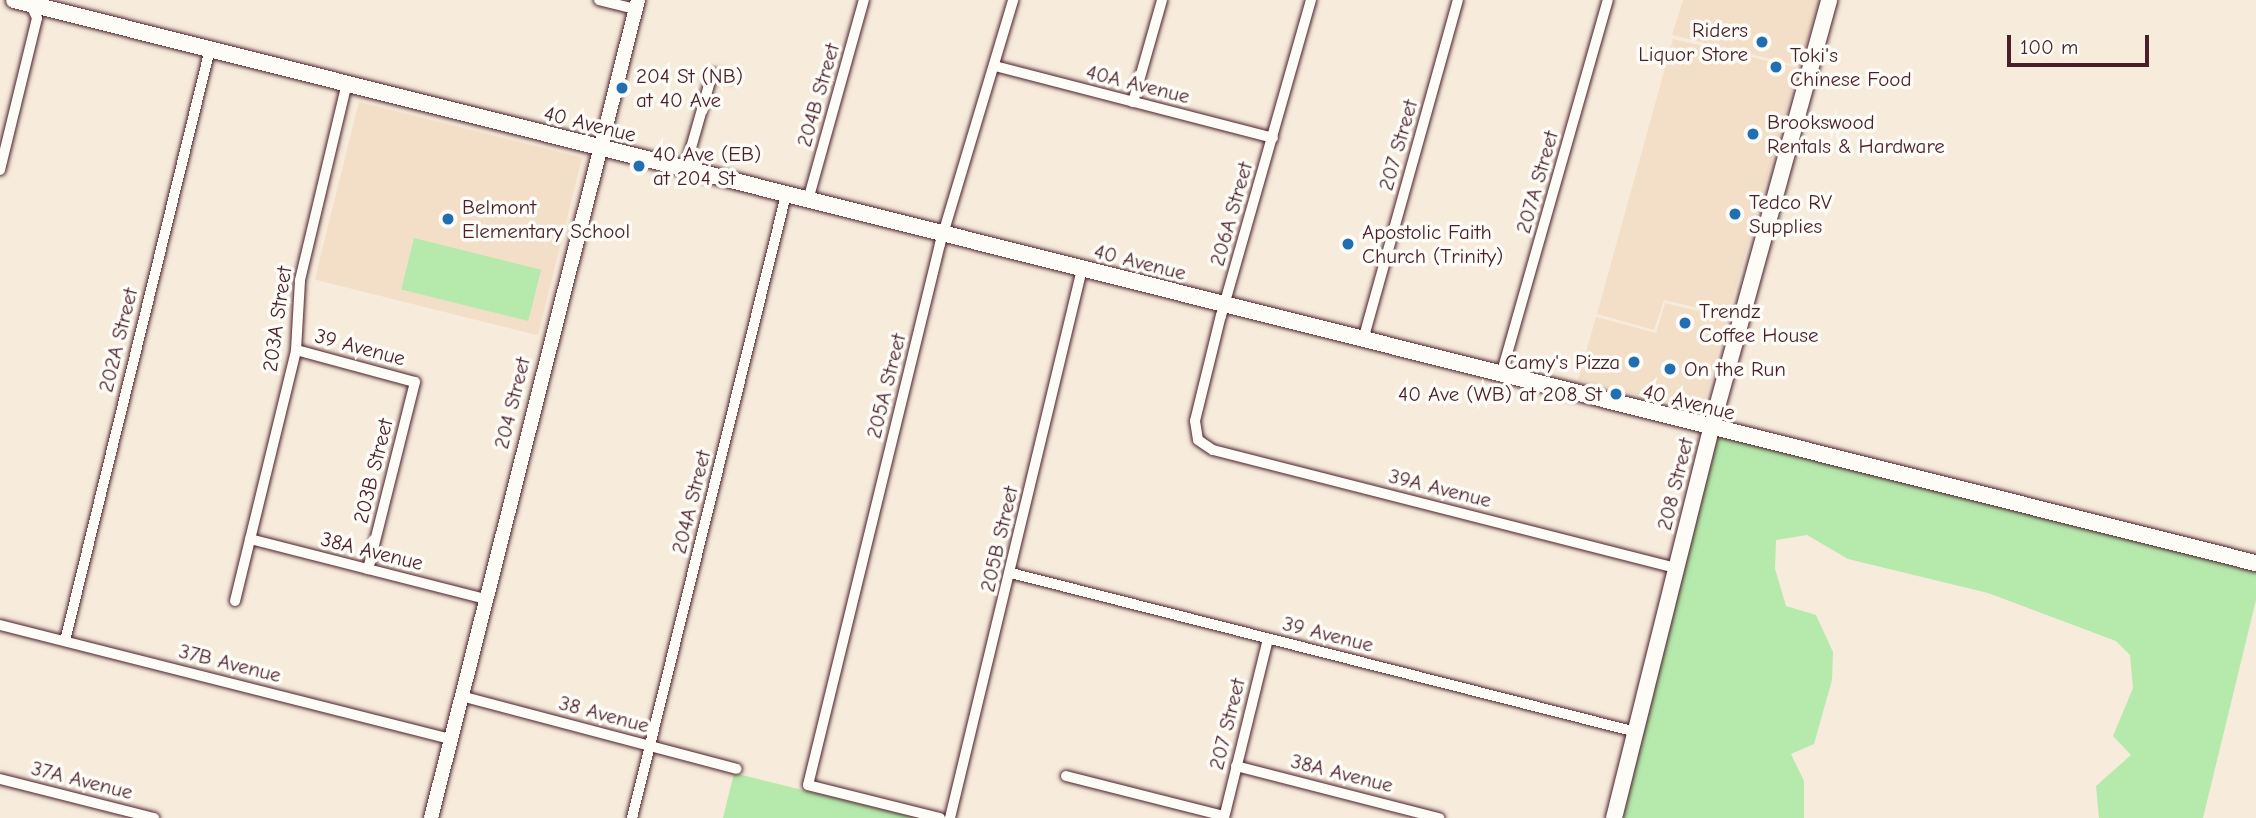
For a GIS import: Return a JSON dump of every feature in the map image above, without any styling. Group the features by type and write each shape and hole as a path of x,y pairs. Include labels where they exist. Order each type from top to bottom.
{"main road":[{"name":"208 Street","path":"1614,818 1711,429 1829,0"},
{"name":"40 Avenue","path":"25,1 1711,429 2256,563"}],"street":[{"path":"599,0 637,5"},
{"name":"204B Street","path":"808,200 864,0"},
{"name":"205A Street","path":"940,818 808,785 946,235 1013,0"},
{"path":"1133,102 1162,0"},
{"name":"206A Street","path":"1198,440 1195,422 1225,305 1311,0"},
{"name":"207 Street","path":"1363,340 1458,0"},
{"name":"207A Street","path":"1501,375 1608,0"},
{"path":"0,170 37,18 25,1"},
{"name":"204 Street","path":"431,818 597,147 637,5"},
{"name":"202A Street","path":"65,641 210,49"},
{"name":"40A Avenue","path":"995,66 1273,138"},
{"path":"685,169 712,74 732,77"},
{"name":"203A Street","path":"235,601 296,350 300,280 347,83"},
{"name":"204A Street","path":"632,818 786,195"},
{"name":"205B Street","path":"950,818 1082,269"},
{"name":"39 Avenue","path":"296,350 415,382"},
{"name":"203B Street","path":"368,569 415,382"},
{"name":"39A Avenue","path":"1198,440 1213,450 1675,568"},
{"name":"38A Avenue","path":"250,539 485,599"},
{"name":"39 Avenue","path":"1011,573 1636,732"},
{"name":"37B Avenue","path":"0,625 450,739"},
{"name":"207 Street","path":"1224,817 1268,639"},
{"name":"38 Avenue","path":"461,696 737,769"},
{"name":"38A Avenue","path":"1236,766 1439,818"},
{"path":"1066,776 1224,817"},
{"name":"37A Avenue","path":"0,779 154,818"}],"shaded area":[{"path":"1683,0 1819,0 1800,66 1672,35"},
{"path":"1673,39 1798,68 1728,315 1664,300 1654,330 1597,314"},
{"name":"Belmont Elementary School","path":"359,102 582,158 538,335 315,280"},
{"path":"1665,303 1727,318 1704,404 1693,408 1578,380 1596,317 1656,333"}],"green space":[{"path":"414,238 541,270 528,321 401,289"},
{"path":"1715,435 2256,571 2256,600 2203,818 2099,818 2096,786 2131,755 2113,736 2133,688 2130,655 2116,641 1988,593 1848,559 1807,535 1776,540 1775,569 1786,606 1816,615 1833,652 1832,680 1814,744 1791,754 1804,781 1804,818 1623,818"},
{"path":"734,773 916,818 723,818"}],"place":[{"name":"Riders Liquor Store","path":"1762,42"},
{"name":"Toki's Chinese Food","path":"1776,67"},
{"name":"204 St (NB) at 40 Ave","path":"622,88"},
{"name":"Brookswood Rentals & Hardware","path":"1753,134"},
{"name":"40 Ave (EB) at 204 St","path":"639,166"},
{"name":"Tedco RV Supplies","path":"1735,214"},
{"name":"Belmont Elementary School","path":"448,219"},
{"name":"Apostolic Faith Church (Trinity)","path":"1348,244"},
{"name":"Trendz Coffee House","path":"1685,323"},
{"name":"Camy's Pizza","path":"1634,362"},
{"name":"On the Run","path":"1670,369"},
{"name":"40 Ave (WB) at 208 St","path":"1616,394"}]}
